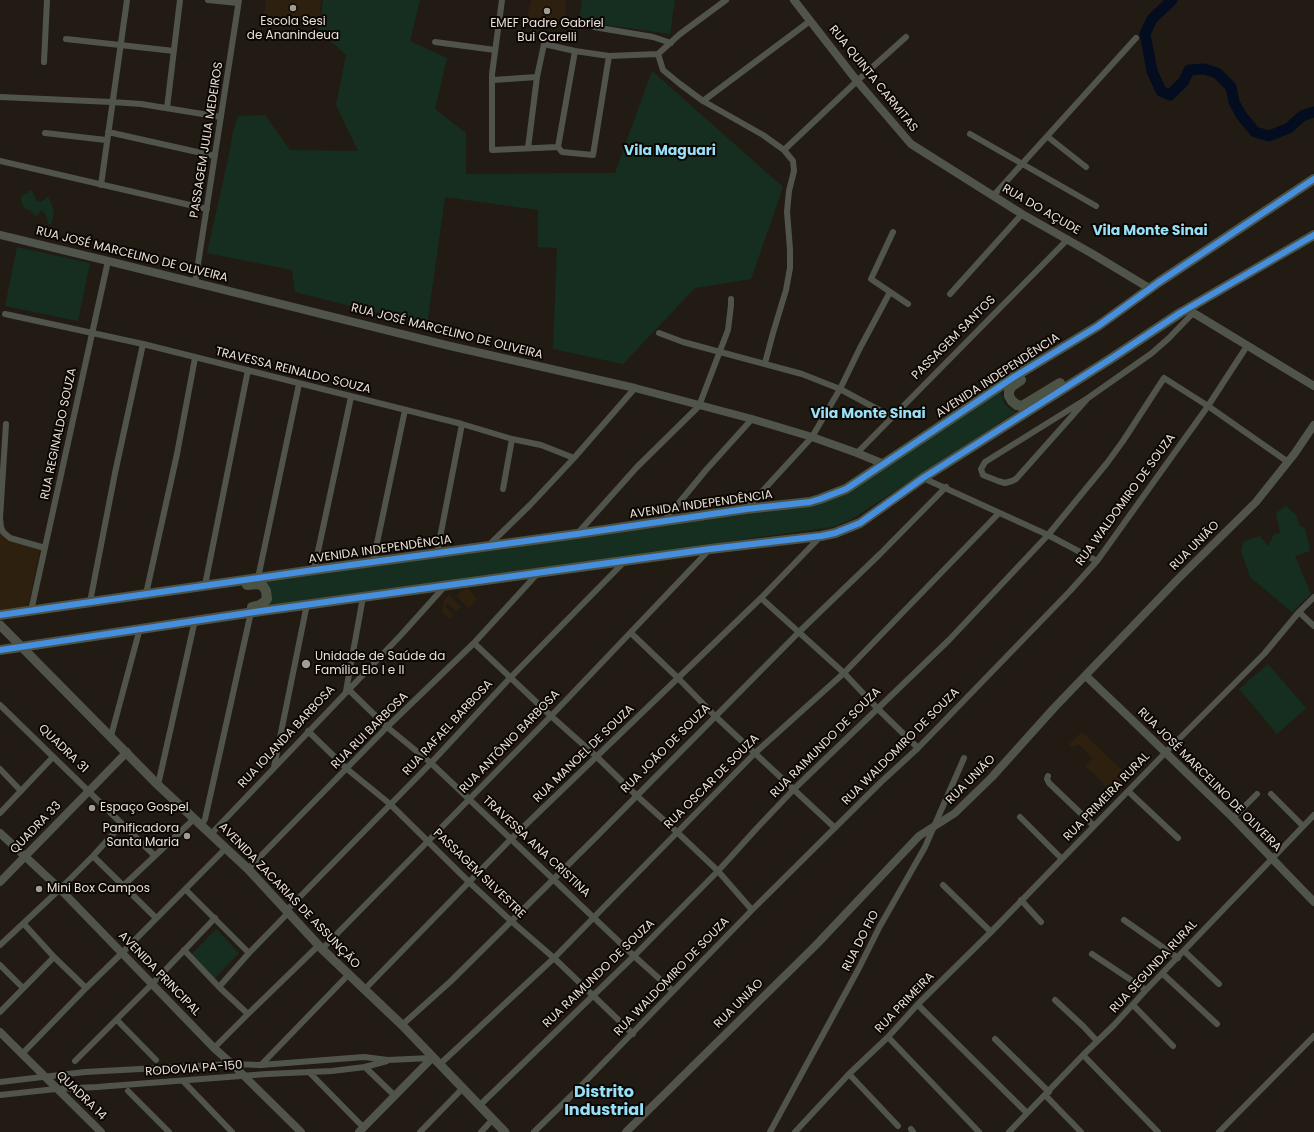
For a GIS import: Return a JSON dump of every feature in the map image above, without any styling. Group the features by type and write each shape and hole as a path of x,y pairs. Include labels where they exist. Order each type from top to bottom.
{"main road":[{"name":"AVENIDA INDEPENDÊNCIA","path":"0,615 746,509 810,502 820,499 846,489 1014,377 1098,326 1149,288 1314,179"},
{"path":"0,650 307,604 363,598 710,549 835,533 860,523 923,478 1112,358 1314,235"},
{"path":"1098,326 1088,338 1012,386 1009,391 1009,396 1017,405 1022,406 1098,361 1112,358"},
{"path":"165,591 181,594 258,584 263,586 266,591 266,599 260,605 192,616 176,623"},
{"name":"AVENIDA ZACARIAS DE ASSUNÇÃO","path":"0,625 158,785 248,869 321,947 402,1025 431,1058 505,1132"}],"street":[{"path":"44,62 47,0"},
{"path":"101,185 106,140 127,0"},
{"path":"167,108 180,0"},
{"path":"208,0 239,1"},
{"path":"502,0 495,50 492,150 558,147"},
{"path":"528,148 537,77 544,44 575,51 609,56 658,54 726,0"},
{"name":"RUA QUINTA CARMITAS","path":"794,0 857,81 911,144 943,163"},
{"name":"PASSAGEM JULIA MEDEIROS","path":"195,283 239,1"},
{"path":"703,101 810,21"},
{"path":"594,28 653,37 671,43"},
{"path":"784,150 857,81 906,38"},
{"path":"993,196 1136,38"},
{"path":"66,39 174,51"},
{"path":"436,42 495,50"},
{"path":"575,51 558,147 562,152 593,155 609,56"},
{"path":"658,54 663,70 703,101 763,135 784,150 790,157 794,166 787,212 790,268 786,290 772,333 765,363"},
{"path":"493,80 537,77"},
{"path":"0,97 112,102 167,108 221,117"},
{"path":"108,132 215,156"},
{"path":"45,133 106,140"},
{"path":"970,134 1096,206"},
{"path":"1048,137 1086,167"},
{"path":"0,161 207,209"},
{"name":"RUA DO AÇUDE","path":"943,163 1022,214 1068,239 1149,288"},
{"path":"950,294 1022,214"},
{"path":"893,232 871,279 908,304"},
{"name":"RUA JOSÉ MARCELINO DE OLIVEIRA","path":"0,235 450,346 635,388 752,419 812,437 884,464"},
{"name":"PASSAGEM SANTOS","path":"857,453 1068,239"},
{"name":"RUA REGINALDO SOUZA","path":"31,611 108,261"},
{"path":"746,509 812,437 840,390 860,348 890,292"},
{"path":"577,534 637,467 699,406 728,330 731,299"},
{"path":"1088,398 1016,479 1005,483 983,475 981,469 985,462 1088,398 1152,353 1170,338 1190,311 1314,386"},
{"name":"TRAVESSA REINALDO SOUZA","path":"5,314 142,344 462,424 512,439 541,445 574,458"},
{"path":"659,333 683,342 802,374 840,390 892,417"},
{"path":"90,602 142,344"},
{"name":"RUA WALDOMIRO DE SOUZA","path":"534,1132 632,1034 752,910 881,782 918,748 1097,561 1208,406 1247,346"},
{"path":"146,594 178,454 194,358"},
{"path":"205,585 248,370"},
{"name":"RUA RAIMUNDO DE SOUZA","path":"479,1106 634,956 718,872 756,828 794,789 949,640 1048,535 1107,463 1123,441 1162,379 1166,378 1208,406"},
{"path":"258,578 299,384"},
{"path":"489,545 530,505 574,458 635,388"},
{"path":"314,570 351,397"},
{"path":"1208,406 1288,462"},
{"path":"373,562 405,410"},
{"path":"664,521 706,470 752,419"},
{"path":"6,424 2,462 0,518 3,532 10,538 45,548"},
{"path":"437,553 462,424"},
{"name":"RUA UNIÃO","path":"626,1132 816,944 919,836 949,818 970,800 1014,754 1054,708 1256,502 1288,462 1314,425"},
{"path":"503,489 512,439"},
{"path":"923,478 1048,535 1097,561"},
{"name":"RUA JOÃO DE SOUZA","path":"402,1025 451,981 510,920 554,878 799,632 946,488"},
{"name":"RUA OSCAR DE SOUZA","path":"439,1065 554,958 755,753 844,673 999,513"},
{"name":"RUA MANOEL DE SOUZA","path":"364,990 511,839 761,598 820,536"},
{"name":"RUA ANTÔNIO BARBOSA","path":"214,1048 248,1014 321,947 469,800 632,633 710,549"},
{"name":"RUA RAFAEL BARBOSA","path":"220,987 288,911 431,763 510,678 625,561"},
{"name":"RUA RUI BARBOSA","path":"248,869 387,727 474,643 538,573"},
{"name":"RUA IOLANDA BARBOSA","path":"211,834 445,586"},
{"name":"RUA PRIMEIRA RURAL","path":"1031,891 1264,654 1299,612 1314,597"},
{"path":"347,690 363,598"},
{"path":"761,598 844,673 918,748"},
{"path":"274,767 307,604"},
{"path":"202,825 205,819 251,612"},
{"path":"1299,612 1314,626"},
{"path":"158,785 195,620"},
{"path":"111,736 140,628"},
{"path":"632,633 715,716 835,828"},
{"path":"474,643 678,833 718,872 752,910"},
{"name":"RUA JOSÉ MARCELINO DE OLIVEIRA","path":"1086,676 1234,821 1314,902"},
{"name":"TRAVESSA ANA CRISTINA","path":"347,690 387,727 431,763 554,878 634,956 673,991"},
{"name":"QUADRA 31","path":"0,705 89,791 127,752"},
{"name":"PASSAGEM SILVESTRE","path":"308,731 347,769 390,804 469,882 554,958 632,1034"},
{"path":"0,813 53,757"},
{"name":"RUA DO FIO","path":"770,1132 860,968 880,926 925,847 964,758"},
{"path":"0,769 21,791"},
{"path":"1048,776 1047,779 1049,782 1094,826"},
{"path":"89,791 154,855"},
{"name":"QUADRA 33","path":"0,882 89,791"},
{"path":"1128,791 1178,838"},
{"path":"1234,821 1257,794"},
{"path":"1271,794 1302,826"},
{"name":"RUA SEGUNDA RURAL","path":"1009,1132 1163,974 1314,815"},
{"path":"1020,817 1062,858"},
{"path":"123,886 194,818"},
{"path":"0,945 60,889 122,824"},
{"name":"AVENIDA PRINCIPAL","path":"0,833 60,889 151,985 298,1131"},
{"path":"22,1054 226,848"},
{"path":"93,856 156,918"},
{"path":"943,885 991,932"},
{"path":"186,890 249,953"},
{"name":"RUA PRIMEIRA","path":"795,1132 849,1074 888,1037 1031,891"},
{"path":"1022,900 1041,922"},
{"path":"75,1061 117,1020 215,918"},
{"path":"1124,920 1178,958"},
{"path":"24,924 54,958 86,988"},
{"path":"184,950 248,1014"},
{"path":"1184,952 1218,984"},
{"path":"1092,954 1146,990"},
{"path":"0,1012 54,958"},
{"path":"0,965 23,988"},
{"path":"261,1065 349,974"},
{"path":"1163,974 1217,1024"},
{"path":"1055,1000 1084,1027 1097,1042"},
{"path":"918,1005 1027,1113"},
{"path":"1133,1005 1173,1046"},
{"path":"117,1020 156,1060"},
{"name":"QUADRA 14","path":"0,1032 101,1132"},
{"path":"888,1037 979,1132"},
{"path":"1219,1132 1313,1038"},
{"path":"995,1039 1081,1132"},
{"path":"1083,1055 1158,1132"},
{"name":"RODOVIA PA-150","path":"0,1082 85,1072 232,1064 261,1065 364,1057 388,1060 431,1058"},
{"path":"309,1072 362,1130 431,1058"},
{"name":"RODOVIA PA-150","path":"0,1095 56,1088 97,1087 245,1077 365,1067 388,1060"},
{"path":"365,1067 395,1096"},
{"path":"849,1074 898,1126"},
{"path":"183,1081 232,1132"},
{"path":"420,1132 462,1089"},
{"path":"128,1090 170,1132"},
{"path":"481,1132 493,1119"}],"shaded area":[{"name":"Escola Sesi de Ananindeua","path":"266,0 321,0 319,21 264,16"},
{"name":"EMEF Padre Gabriel Bui Carelli","path":"531,0 566,0 564,27 526,22"},
{"path":"0,534 17,543 40,549 28,607 0,610"},
{"path":"467,587 477,599 469,608 456,596"},
{"path":"449,595 461,607 456,611 448,603 444,606 454,615 449,619 442,612 444,600"},
{"path":"1082,732 1126,774 1124,778 1126,780 1120,786 1117,784 1112,790 1107,785 1105,787 1103,782 1085,766 1093,758 1079,744 1072,747 1069,744"}],"green space":[{"path":"323,0 420,0 410,41 447,58 435,109 466,133 466,174 615,173 652,71 783,187 751,279 695,288 623,364 553,349 557,248 538,247 538,210 445,197 427,325 295,292 292,270 207,253 233,132 238,116 265,115 290,150 358,151 336,105 346,55 319,31"},
{"path":"582,0 675,0 670,34 579,21"},
{"path":"29,190 32,191 36,200 41,202 48,197 54,214 51,224 49,224 45,213 41,210 37,216 31,212 31,210 26,209 22,204 21,197 24,194 28,194"},
{"path":"17,247 90,263 78,321 5,306"},
{"path":"1000,390 1004,403 1016,412 852,519 833,527 268,605 269,587 265,580 819,502"},
{"path":"1286,506 1296,515 1300,526 1305,528 1310,551 1295,556 1311,594 1292,612 1250,577 1241,550 1244,541 1260,536 1268,546 1274,534 1280,533 1276,513"},
{"path":"1268,664 1306,708 1277,734 1239,689"},
{"path":"216,929 239,953 214,979 190,956"}],"waterway":[{"path":"1172,0 1152,19 1145,34 1152,71 1161,91 1170,95 1184,81 1189,70 1204,69 1217,73 1231,87 1234,102 1241,115 1255,132 1269,136 1289,128 1302,116 1314,112"}],"cycle path":[{"path":"0,615 746,509 810,502 820,499 846,489 1014,377 1098,326 1159,282 1314,179"},
{"path":"0,650 261,611 835,533 860,523 923,478 1180,313 1314,235"}],"place":[{"name":"Escola Sesi de Ananindeua","path":"293,8"},
{"name":"EMEF Padre Gabriel Bui Carelli","path":"547,11"},
{"name":"Unidade de Saúde da Família Elo I e II","path":"306,664"},
{"name":"Espaço Gospel","path":"92,808"},
{"name":"Panificadora Santa Maria","path":"187,836"},
{"name":"Mini Box Campos","path":"39,889"}],"district":[{"name":"Vila Maguari","path":"670,151"},
{"name":"Vila Monte Sinai","path":"1150,231"},
{"name":"Vila Monte Sinai","path":"868,414"},
{"name":"Distrito Industrial","path":"604,1102"}]}
